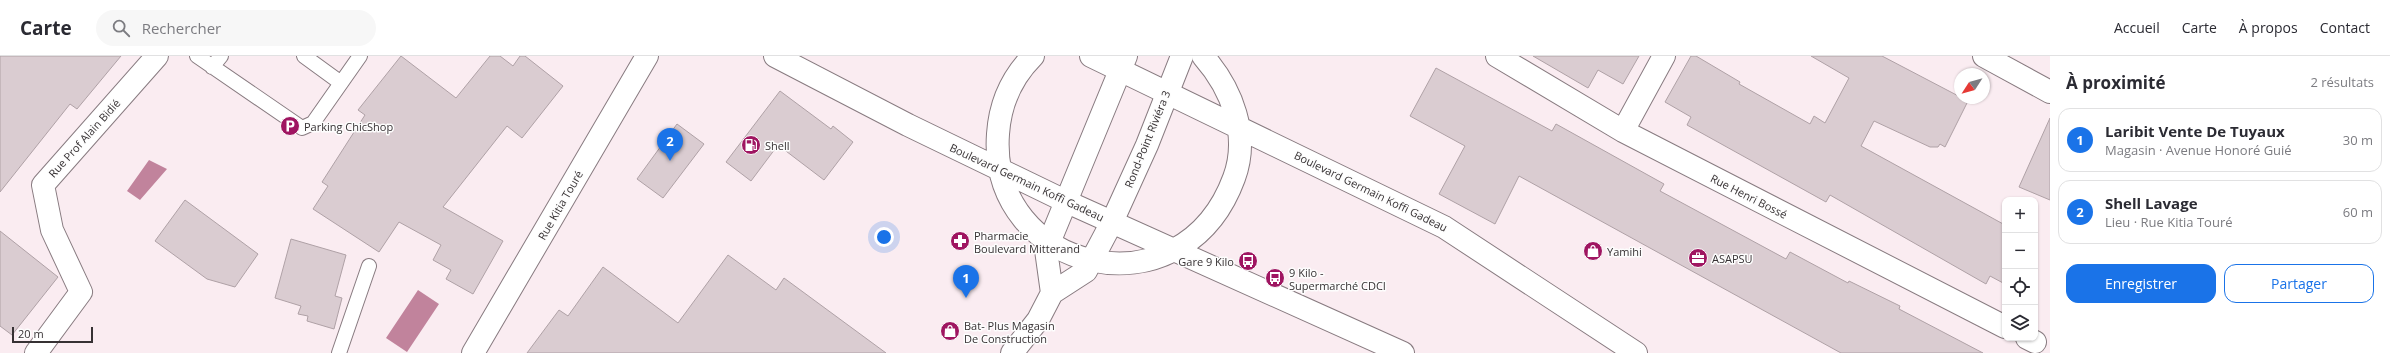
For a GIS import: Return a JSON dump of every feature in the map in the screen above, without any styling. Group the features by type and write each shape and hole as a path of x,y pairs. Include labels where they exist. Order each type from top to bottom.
{"main road":[{"name":"Rue Prof Alain Bidié","path":"36,353 81,292 52,230 43,185 157,56"},
{"name":"Rue Kitia Touré","path":"473,353 647,56"},
{"name":"Boulevard Germain Koffi Gadeau","path":"775,56 908,125 1065,200 1396,350"},
{"path":"1032,56 1016,74 1004,100 999,118 998,168 1015,207 1032,227 1049,242 1091,261 1116,264 1139,262 1161,257 1174,250 1203,230 1224,203 1238,168 1238,126 1231,97 1220,77 1203,56"},
{"name":"Boulevard Germain Koffi Gadeau","path":"1091,56 1123,63 1167,91 1444,226 1636,353"},
{"name":"Rond-Point Riviéra 3","path":"1052,293 1086,271 1112,222 1147,145 1182,56"},
{"name":"Rue Henri Bossé","path":"1497,56 1623,131 2002,325"},
{"path":"1623,131 1664,56"},
{"path":"1984,56 2050,92"},
{"path":"1012,353 1038,320 1052,293 1046,250 1065,200 1123,63"}],"lane":[{"path":"197,56 217,61 302,128 313,123 360,56"},
{"path":"304,56 341,83"},
{"path":"339,353 369,266"}],"shaded area":[{"path":"149,160 167,169 140,200 127,191"},
{"path":"418,290 439,304 407,352 386,338"}],"building":[{"path":"0,56 121,56 77,109 70,104 0,192"},
{"path":"401,56 456,98 490,56 500,56 513,66 520,56 525,56 563,86 522,138 507,126 443,207 503,241 473,294 446,279 451,270 433,260 441,245 399,222 379,252 313,209 328,186 322,182 365,115 358,110"},
{"path":"1533,56 1639,56 1623,84 1598,70 1588,88"},
{"path":"1691,56 1696,56 1740,82 1739,84 1810,124 1814,116 1825,123 1849,78 1811,56 1882,56 1954,94 1954,104 1966,104 1945,147 1940,144 1938,147 1930,147 1874,121 1861,146 2002,223 2002,282 1990,276 1986,284 1830,195 1826,202 1687,125 1691,117 1665,102"},
{"path":"1436,68 1552,131 1556,124 1664,184 1660,191 1786,259 1790,252 1848,283 1849,281 1900,306 1899,309 1983,353 1841,353 1519,176 1495,224 1439,194 1465,146 1410,116"},
{"path":"780,91 831,129 833,126 853,142 824,180 778,145 751,181 726,162"},
{"path":"2050,118 2050,200 2019,187"},
{"path":"677,124 704,144 663,198 637,179"},
{"path":"185,200 258,254 235,287 207,279 155,241"},
{"path":"0,231 58,277 12,335 0,326"},
{"path":"291,239 346,255 335,296 342,298 334,329 307,321 308,316 298,314 301,306 275,298"},
{"path":"728,255 776,290 784,278 886,353 527,353 559,310 568,316 603,267 678,323"}],"place":[{"name":"Parking ChicShop","path":"290,126"},
{"name":"Shell","path":"751,145"},
{"name":"Shell Lavage","path":"670,161"},
{"name":"Pharmacie Boulevard Mitterand","path":"960,241"},
{"name":"Yamihi","path":"1593,251"},
{"name":"ASAPSU","path":"1698,258"},
{"name":"Gare 9 Kilo","path":"1248,261"},
{"name":"9 Kilo - Supermarché CDCI","path":"1275,278"},
{"name":"Laribit Vente De Tuyaux","path":"966,298"},
{"name":"Bat- Plus Magasin De Construction","path":"950,331"}]}
